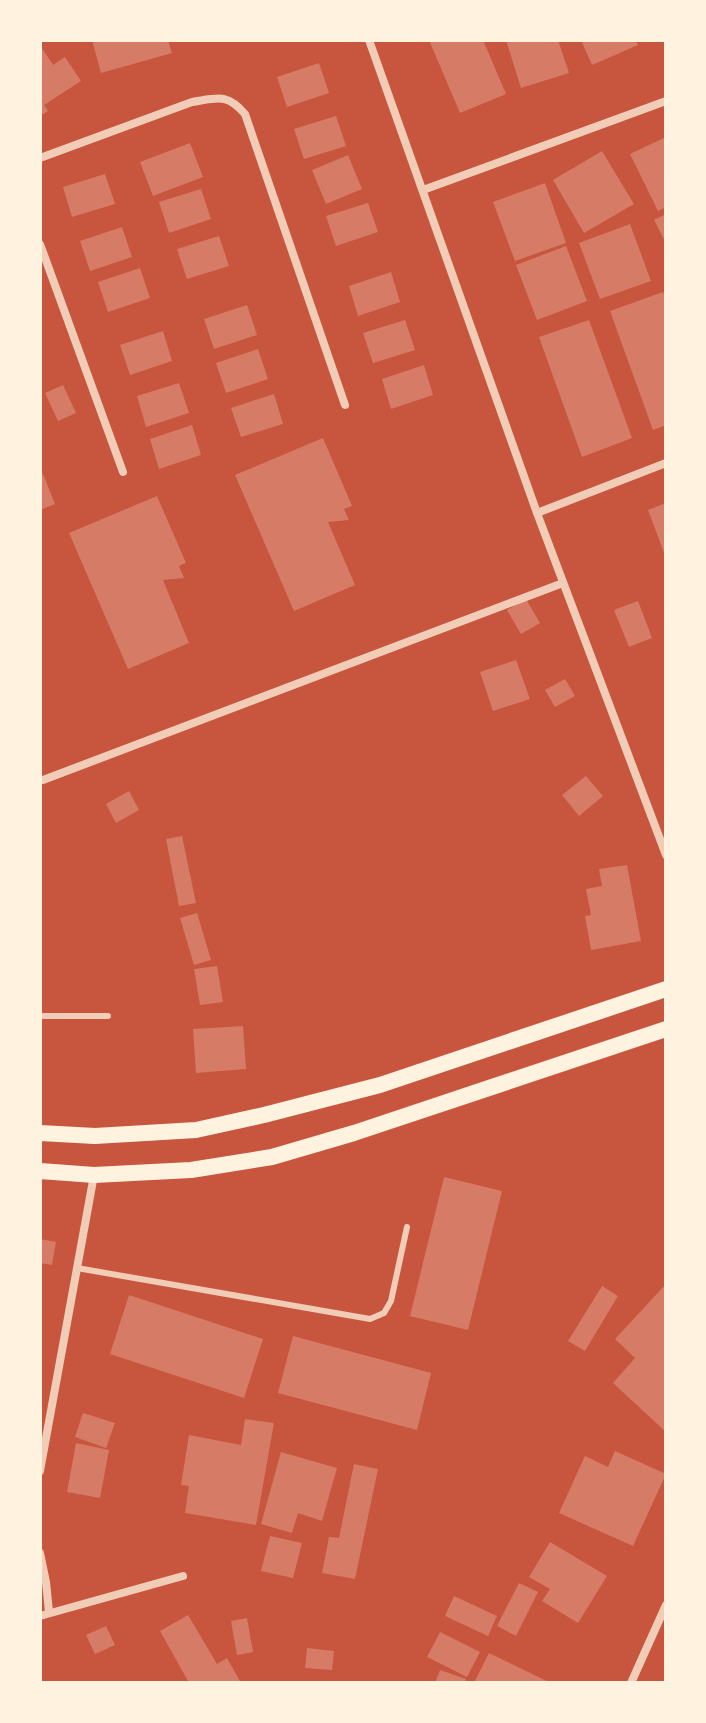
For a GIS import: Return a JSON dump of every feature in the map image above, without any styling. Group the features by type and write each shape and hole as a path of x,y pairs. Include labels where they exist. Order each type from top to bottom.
{"main road":[{"path":"40,1133 95,1136 196,1130 264,1115 380,1085 666,989"},
{"path":"40,1171 94,1175 191,1170 272,1157 354,1133 666,1029"}],"street":[{"path":"369,40 537,513 666,855"},
{"path":"40,158 192,102 219,97 235,103 245,114 345,405"},
{"path":"423,190 666,101"},
{"path":"40,244 123,472"},
{"path":"537,513 666,463"},
{"path":"40,780 563,583"},
{"path":"40,1471 94,1175"},
{"path":"40,1553 46,1582 44,1614 183,1576"},
{"path":"631,1683 666,1605"}],"lane":[{"path":"40,1016 108,1016"},
{"path":"77,1268 370,1319 384,1313 391,1301 407,1227"}],"building":[{"path":"92,40 168,40 172,53 101,73"},
{"path":"429,40 483,40 506,94 460,113"},
{"path":"506,40 558,40 569,73 521,88"},
{"path":"581,40 635,40 638,45 592,65"},
{"path":"40,45 53,65 65,57 81,81 44,105 48,111 40,116"},
{"path":"319,63 329,93 287,107 277,77"},
{"path":"336,116 346,146 304,159 294,129"},
{"path":"666,137 666,207 658,211 630,154"},
{"path":"190,143 203,177 153,196 140,162"},
{"path":"602,151 634,204 584,233 553,180"},
{"path":"348,155 362,189 326,204 312,170"},
{"path":"105,174 115,204 72,217 63,187"},
{"path":"545,183 566,243 515,261 493,202"},
{"path":"201,189 211,219 169,233 159,202"},
{"path":"368,203 378,232 336,246 326,216"},
{"path":"666,214 666,243 654,220"},
{"path":"630,224 651,281 600,299 579,243"},
{"path":"122,227 132,257 90,271 80,241"},
{"path":"219,236 229,266 187,279 177,249"},
{"path":"566,246 587,301 537,320 516,265"},
{"path":"140,268 150,298 108,312 98,282"},
{"path":"391,272 400,302 358,316 349,286"},
{"path":"663,292 666,300 666,425 653,430 610,311"},
{"path":"247,305 257,335 214,349 204,319"},
{"path":"405,320 415,350 373,363 363,333"},
{"path":"589,320 632,438 582,457 539,337"},
{"path":"163,331 172,361 130,375 120,345"},
{"path":"258,349 268,379 226,393 216,363"},
{"path":"424,365 433,395 391,409 382,379"},
{"path":"179,383 189,413 146,427 137,396"},
{"path":"63,385 76,413 58,421 45,393"},
{"path":"274,394 283,424 241,437 231,408"},
{"path":"192,425 201,455 159,469 150,439"},
{"path":"323,438 352,506 344,509 349,520 328,522 355,585 294,611 235,475"},
{"path":"43,474 55,504 40,510 40,475"},
{"path":"157,496 186,563 179,566 184,578 163,580 189,643 128,669 69,533"},
{"path":"666,503 666,558 648,510"},
{"path":"526,599 540,623 521,634 507,610"},
{"path":"638,601 652,638 629,647 614,610"},
{"path":"516,660 530,699 493,711 480,672"},
{"path":"565,679 575,696 555,707 545,690"},
{"path":"586,776 603,796 579,816 562,795"},
{"path":"129,791 139,810 116,823 106,804"},
{"path":"182,836 196,903 179,906 166,839"},
{"path":"627,865 641,941 591,950 585,916 591,915 586,889 602,886 599,869"},
{"path":"197,913 211,960 194,965 180,918"},
{"path":"217,966 223,1002 200,1005 194,969"},
{"path":"243,1026 246,1069 196,1073 193,1029"},
{"path":"444,1177 502,1191 468,1330 410,1316"},
{"path":"40,1239 56,1242 52,1265 40,1263"},
{"path":"666,1284 666,1432 613,1383 635,1358 615,1339"},
{"path":"602,1286 618,1296 585,1351 568,1341"},
{"path":"129,1295 263,1339 244,1398 110,1354"},
{"path":"293,1336 431,1373 417,1430 278,1393"},
{"path":"83,1413 115,1423 106,1448 75,1437"},
{"path":"245,1419 274,1423 256,1525 185,1513 189,1486 181,1485 189,1435 241,1445"},
{"path":"76,1443 109,1450 100,1498 67,1492"},
{"path":"615,1451 666,1474 633,1546 559,1513 585,1456 608,1467"},
{"path":"281,1452 337,1468 322,1521 298,1513 292,1533 261,1524"},
{"path":"354,1464 378,1469 355,1579 322,1573 329,1537 339,1538"},
{"path":"270,1536 302,1543 293,1578 261,1571"},
{"path":"550,1542 607,1576 578,1623 542,1601 550,1589 529,1577"},
{"path":"519,1583 538,1592 516,1636 497,1626"},
{"path":"454,1596 497,1616 488,1636 445,1616"},
{"path":"188,1615 217,1664 227,1658 241,1683 184,1683 188,1681 160,1631"},
{"path":"247,1618 253,1652 237,1655 231,1621"},
{"path":"106,1626 115,1645 95,1654 86,1635"},
{"path":"440,1632 480,1652 467,1677 427,1657"},
{"path":"307,1648 334,1651 332,1670 305,1668"},
{"path":"489,1653 551,1683 474,1683"},
{"path":"440,1670 466,1679 465,1683 435,1683"}]}
